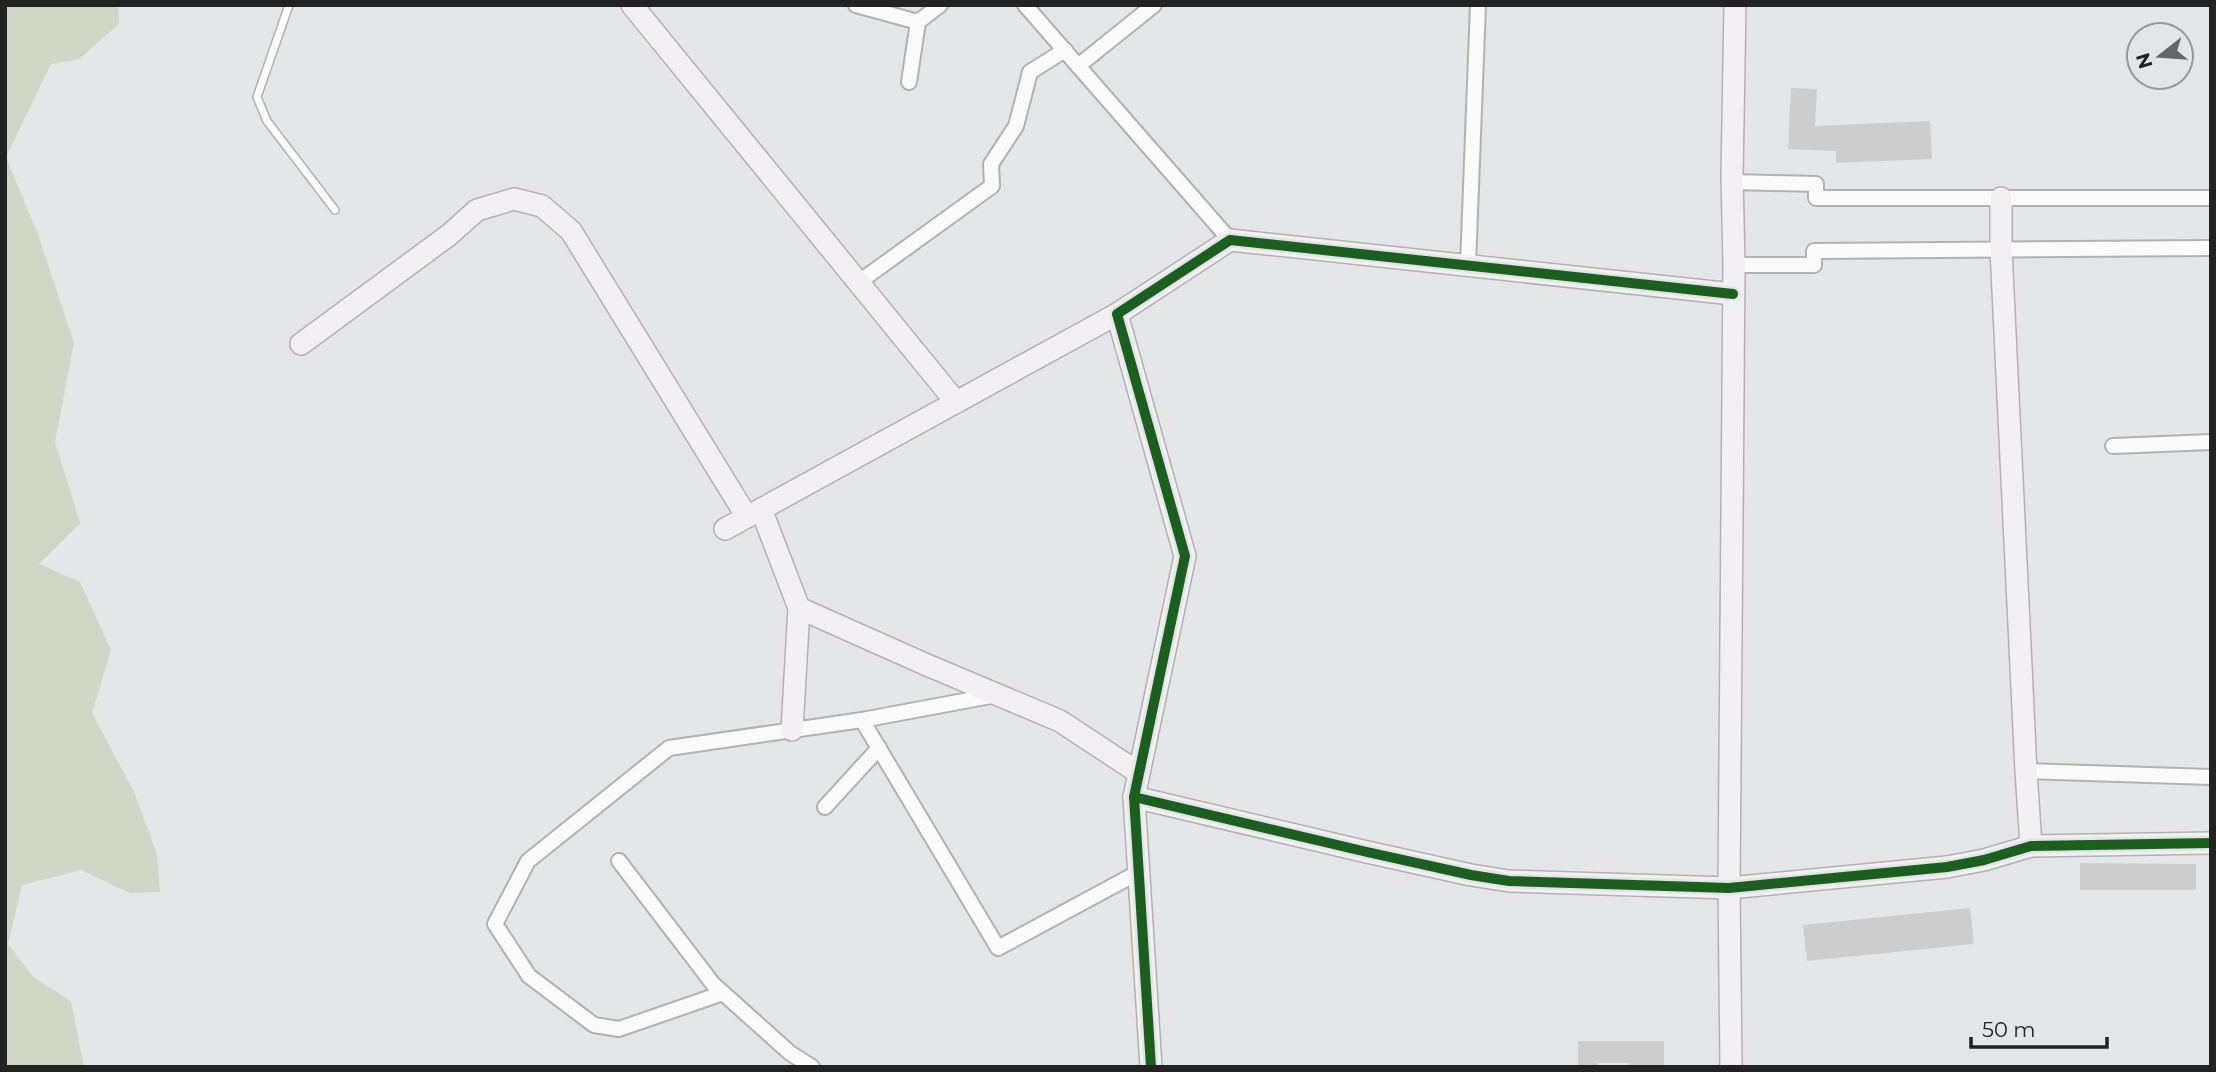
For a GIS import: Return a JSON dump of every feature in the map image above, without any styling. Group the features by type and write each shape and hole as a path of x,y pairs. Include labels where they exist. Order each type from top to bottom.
{"street":[{"path":"632,5 956,402"},
{"path":"856,5 918,22"},
{"path":"909,82 918,22 940,5"},
{"path":"1026,5 1230,240"},
{"path":"1078,66 1154,5"},
{"path":"1468,265 1478,5"},
{"path":"1731,1067 1729,888 1735,5"},
{"path":"859,282 992,186 991,164 1016,125 1031,72 1065,50"},
{"path":"1732,182 1816,184 1816,198 2211,198"},
{"path":"2001,198 2001,249 2025,771 2031,846"},
{"path":"301,344 449,235 477,210 514,199 542,206 571,231 754,513 799,608 792,730"},
{"path":"725,529 1117,314 1230,240 1733,294"},
{"path":"1734,265 1814,265 1814,251 2211,248"},
{"path":"1117,314 1185,556 1134,797 1151,1067"},
{"path":"2113,446 2211,442"},
{"path":"799,608 1060,721 1139,774"},
{"path":"723,993 618,1028 594,1025 529,976 495,925 528,860 669,748 862,720 997,695"},
{"path":"862,720 998,948 1139,872"},
{"path":"825,807 879,748"},
{"path":"2025,771 2211,777"},
{"path":"1134,797 1471,875 1509,881 1729,888 1947,867 1984,860 2031,846 2211,843"},
{"path":"619,861 713,984 790,1052 812,1067"}],"lane":[{"path":"289,5 257,97 267,121 335,210"}],"green space":[{"path":"5,5 118,5 119,24 79,59 51,64 6,157 37,232 74,343 55,442 80,523 39,564 80,582 111,650 92,713 134,792 157,854 160,892 130,893 81,870 22,885 8,944 33,977 71,1001 84,1067 5,1067"}],"building":[{"path":"1791,88 1817,89 1815,126 1930,121 1932,159 1836,163 1836,151 1788,149"},
{"path":"2080,863 2196,864 2196,890 2080,890"},
{"path":"1970,908 1974,944 1807,961 1803,925"},
{"path":"1578,1041 1664,1041 1664,1067 1598,1063 1598,1067 1578,1067"}],"cycle path":[{"path":"1151,1067 1134,797 1185,556 1117,314 1230,240 1733,294"},
{"path":"1134,797 1367,852 1509,881 1729,888 1947,867 1984,860 2031,846 2211,843"}]}
